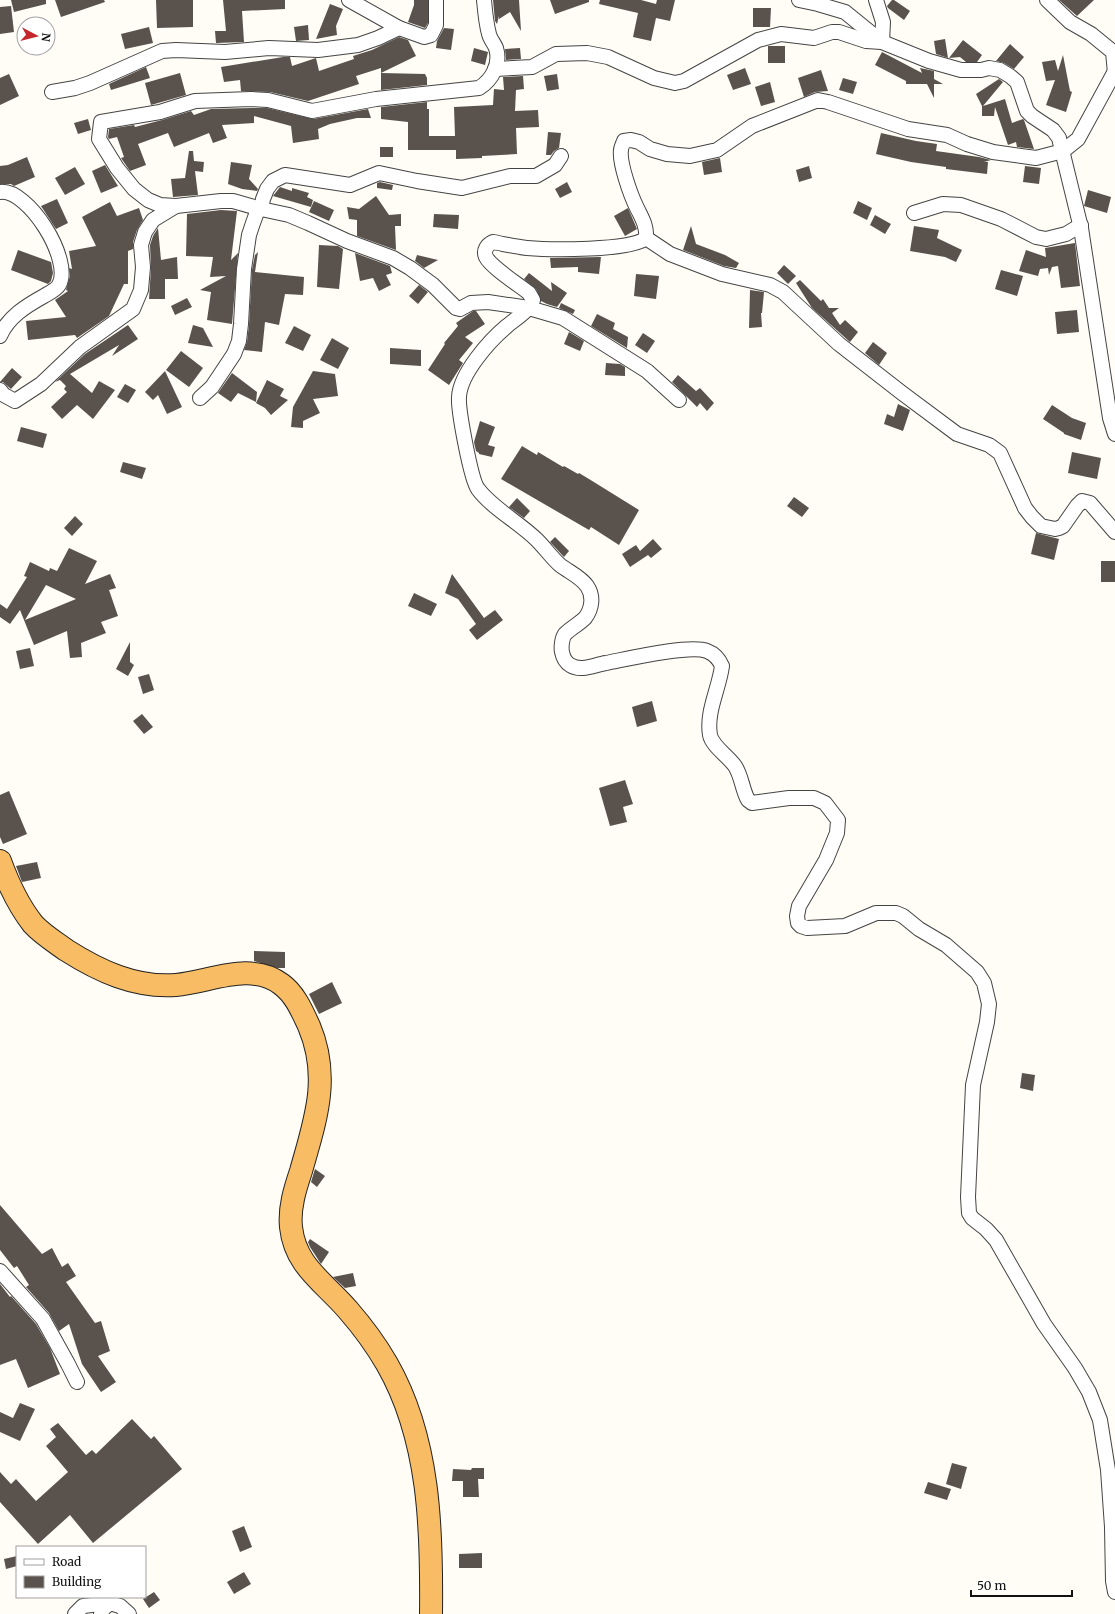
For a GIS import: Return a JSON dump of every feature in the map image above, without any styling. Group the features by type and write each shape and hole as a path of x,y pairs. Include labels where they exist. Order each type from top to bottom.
{"highway":[{"path":"0,861 20,906 35,927 56,944 106,973 138,983 175,985 236,974 255,974 266,976 280,983 291,993 302,1011 311,1032 318,1058 320,1080 319,1105 291,1208 291,1225 294,1245 305,1266 348,1310 367,1334 387,1364 402,1393 417,1438 428,1499 432,1576 431,1614"}],"street":[{"path":"349,0 399,28 424,37 431,35 436,24 436,0"},
{"path":"484,0 489,35 496,50 495,69 488,82 479,88 376,100 312,111 268,100 251,99 195,101 160,112 101,122 99,140 117,168 134,189 148,200 160,204 176,206 233,201 260,209 289,215 348,241 393,258 410,268 433,285 456,308 460,309 468,304 480,302 529,308 563,318 647,371 679,400"},
{"path":"799,0 845,12 882,42 929,61 961,70 981,70 989,68 1000,70 1017,82 1027,111 1053,130 1059,138 1081,225 1110,418 1115,434"},
{"path":"876,0 883,22 882,42"},
{"path":"646,238 644,223 627,182 622,161 621,151 624,141 631,140 639,142 650,149 668,154 690,156 716,150 752,126 818,100 908,129 947,135 967,144 993,152 1036,158 1063,151 1078,140 1115,72 1113,52 1091,34 1070,22 1047,0"},
{"path":"52,92 75,88 90,83 162,51 176,50 225,52 269,48 318,50 358,45 399,28"},
{"path":"495,69 532,67 556,54 588,53 608,57 654,78 674,82 684,81 758,40 781,34 814,38 832,32 839,32 866,41 882,42"},
{"path":"200,398 212,387 234,354 241,324 246,252 252,223 260,209 267,189 273,181 285,175 350,185 379,173 462,188 510,176 536,176 555,165 561,156"},
{"path":"0,192 11,193 40,218 58,251 62,280 58,288 18,313 4,327 0,336"},
{"path":"914,213 943,204 957,204 1001,219 1036,237 1046,239 1066,234 1081,225"},
{"path":"0,390 4,395 15,401 23,397 41,384 80,347 133,309 141,290 143,267 141,245 145,232 153,220 176,206"},
{"path":"646,238 642,241 627,246 596,248 526,248 493,242 488,245 485,250 486,256 532,298 532,303 529,308 484,347 462,385 459,397 460,410 471,471 477,487 484,496 537,540 560,565 584,582 592,595 592,603 585,618 564,635 562,648 563,657 569,665 578,669 687,648 706,650 714,654 720,660 722,666 711,711 710,735 713,743 723,752 734,766 741,778 748,800 752,803 789,798 814,798 825,803 838,820 837,833 826,860 799,906 797,916 800,926 807,928 845,926 876,913 896,913 903,916 919,929 946,945 977,972 984,983 989,1004 973,1085 968,1182 969,1213 972,1218 986,1229 996,1240 1044,1324 1075,1368 1089,1392 1100,1420 1108,1470 1112,1527 1113,1581 1115,1592"},
{"path":"646,238 670,254 722,274 770,285 783,292 839,344 902,394 957,434 989,445 1000,453 1025,508 1041,526 1055,529 1060,528 1082,501 1090,503 1115,532"},
{"path":"0,1271 43,1319 77,1382"},
{"path":"75,1614 83,1606 106,1608 120,1606 130,1614"}],"building":[{"path":"11,0 46,0 46,4 14,12"},
{"path":"55,0 104,0 105,2 61,17"},
{"path":"156,0 193,0 193,27 157,28"},
{"path":"223,0 285,0 285,9 242,11 244,42 216,43 215,31 226,31"},
{"path":"414,0 428,0 428,23 425,28 408,22 414,5"},
{"path":"493,0 519,0 521,31 510,12 499,19 499,16 497,24 495,21"},
{"path":"550,0 589,0 589,2 555,14"},
{"path":"600,0 641,0 656,4 657,0 675,0 670,21 656,18 651,41 633,37 638,13 599,4"},
{"path":"892,0 910,11 904,20 888,8 887,6"},
{"path":"1059,0 1094,0 1077,16"},
{"path":"330,4 343,9 336,26 337,35 316,39"},
{"path":"11,6 14,32 0,34 0,7"},
{"path":"753,8 771,8 770,27 753,27"},
{"path":"308,25 309,40 296,41 294,27"},
{"path":"149,27 153,43 125,49 121,34"},
{"path":"444,28 454,29 451,50 436,48 437,41"},
{"path":"399,37 408,40 416,56 381,73 381,68 356,76 359,84 308,101 270,92 241,91 240,80 224,82 221,67 283,57 290,57 292,66 316,58 319,71 354,59 353,56 372,50"},
{"path":"945,39 948,58 936,54 934,41"},
{"path":"963,40 982,55 977,62 966,62 960,57 949,58"},
{"path":"1010,44 1024,57 1014,69 1004,63 996,61"},
{"path":"768,46 785,46 785,63 768,63"},
{"path":"474,48 488,52 485,65 471,61"},
{"path":"520,48 521,59 506,60 505,49"},
{"path":"882,52 922,73 920,68 934,71 934,79 943,84 934,84 934,98 927,84 906,84 906,81 875,65"},
{"path":"1063,55 1070,91 1072,92 1066,112 1046,105 1055,80 1046,81 1042,62 1055,60 1058,71"},
{"path":"146,67 150,78 111,90 109,84"},
{"path":"745,68 751,84 733,90 727,75"},
{"path":"821,70 828,91 815,92 804,97 798,78"},
{"path":"180,73 186,95 151,105 145,83"},
{"path":"381,73 425,74 427,78 427,85 381,90"},
{"path":"9,74 19,96 0,105 0,78"},
{"path":"557,74 559,89 547,91 544,76"},
{"path":"523,76 524,89 516,90 515,111 538,110 539,127 516,128 517,154 456,159 456,150 408,150 408,122 381,119 381,107 427,102 427,109 429,109 429,136 455,136 454,107 493,105 494,89 504,90 503,77"},
{"path":"843,78 857,82 853,94 839,90"},
{"path":"999,79 1003,82 983,106 1005,99 1012,123 1023,119 1024,120 1034,149 1017,147 1016,142 1008,145 995,107 994,116 982,116 982,106 976,94"},
{"path":"770,82 775,102 761,106 755,87"},
{"path":"267,108 313,119 368,109 371,118 357,118 330,124 318,129 319,139 293,143 291,126 254,116 254,123 222,125 227,138 213,143 209,133 174,147 168,133 138,144 146,165 130,171 121,158 124,157 117,137 109,139 108,137 109,129 134,125 135,127 191,111 194,115 211,109"},
{"path":"88,119 91,130 78,134 74,123"},
{"path":"548,132 561,133 559,148 551,155 546,155"},
{"path":"881,133 937,144 936,151 991,160 984,162 988,162 987,174 946,169 946,167 911,162 876,154"},
{"path":"380,147 393,147 393,157 380,157"},
{"path":"189,151 193,151 194,161 204,162 203,172 195,171 198,195 173,197 171,179 185,178"},
{"path":"27,157 35,177 14,186 11,184 0,184 0,166 8,165"},
{"path":"720,158 722,172 704,175 702,162"},
{"path":"231,162 252,165 249,179 258,189 257,191 242,189 228,184"},
{"path":"105,165 118,186 101,193 92,171"},
{"path":"809,166 812,178 799,182 796,170"},
{"path":"1025,166 1041,168 1039,184 1023,182"},
{"path":"75,167 85,184 65,195 55,178"},
{"path":"380,182 393,185 392,190 377,188 377,183"},
{"path":"567,182 572,192 560,198 555,189"},
{"path":"280,187 292,191 292,188 309,193 307,197 313,200 311,207 273,196"},
{"path":"1088,190 1111,197 1107,213 1084,206"},
{"path":"376,196 389,215 401,214 401,226 395,226 396,250 357,236 357,220 349,219 347,207 359,209"},
{"path":"57,199 68,223 56,229 41,206"},
{"path":"314,201 334,210 329,221 309,212"},
{"path":"858,201 872,208 867,220 853,213"},
{"path":"110,202 117,216 139,208 143,220 137,230 133,242 133,249 128,251 128,284 124,284 109,316 77,338 75,335 28,340 26,321 66,317 55,300 68,291 66,290 70,276 69,268 72,269 69,251 96,246 82,217"},
{"path":"628,208 637,229 625,236 614,216"},
{"path":"221,210 237,211 231,260 238,253 232,324 207,320 211,292 200,290 226,276 210,277 213,257 186,256 187,214"},
{"path":"434,214 459,215 458,229 433,227"},
{"path":"875,215 891,224 885,234 870,225"},
{"path":"691,226 696,244 725,255 739,263 736,268 724,266 683,250"},
{"path":"914,226 939,230 937,238 962,250 956,262 945,257 910,251"},
{"path":"158,228 161,260 177,257 178,279 165,279 165,299 149,299 151,268 150,245"},
{"path":"1075,243 1080,286 1061,288 1058,266 1052,267 1049,275 1048,268 1040,269 1038,276 1019,271 1026,250 1046,257 1045,248"},
{"path":"319,245 338,246 343,249 339,289 317,287"},
{"path":"18,250 51,262 53,273 51,281 48,284 11,270"},
{"path":"258,252 255,272 304,277 303,295 285,294 279,325 265,322 262,352 244,350 247,342 249,325 252,270 255,255"},
{"path":"355,253 390,266 392,273 386,275 391,285 379,291 373,278 360,281"},
{"path":"417,255 438,260 424,268 415,261"},
{"path":"601,257 599,274 578,272 578,267 551,268 550,258"},
{"path":"784,265 796,276 788,284 777,273"},
{"path":"1001,270 1023,276 1017,296 995,289"},
{"path":"529,273 552,291 551,282 567,293 557,307 541,301 536,289 524,279"},
{"path":"636,274 659,276 656,299 634,296"},
{"path":"800,280 821,301 823,299 829,308 839,308 832,313 840,325 845,320 858,332 850,342 812,308 796,283"},
{"path":"419,285 428,292 418,304 409,296"},
{"path":"750,290 764,292 761,313 762,327 749,328"},
{"path":"187,298 192,307 175,315 171,306"},
{"path":"561,303 575,310 573,314 559,308"},
{"path":"1077,310 1079,332 1057,334 1055,312"},
{"path":"473,311 476,311 485,324 465,337 473,343 459,360 463,363 449,385 428,370 445,344 444,343 458,326 456,323"},
{"path":"597,314 615,323 613,329 628,337 627,348 591,326"},
{"path":"128,325 138,339 112,356 119,345 70,374 92,393 99,381 115,390 93,419 77,405 62,419 51,407 67,392 64,389 66,386 60,380 55,382 85,354"},
{"path":"193,325 203,328 213,347 188,343"},
{"path":"294,326 311,335 303,351 285,343"},
{"path":"569,332 584,341 580,351 564,344"},
{"path":"643,333 655,341 647,353 635,345"},
{"path":"332,338 349,348 338,369 320,360"},
{"path":"873,342 887,353 879,365 865,353"},
{"path":"390,348 421,350 421,366 390,364"},
{"path":"181,351 203,368 189,387 166,370"},
{"path":"606,363 620,364 625,367 625,376 605,375"},
{"path":"12,368 22,377 11,389 3,382 0,382"},
{"path":"165,371 182,407 167,414 158,395 153,400 145,392"},
{"path":"313,371 335,374 338,396 313,399 320,413 303,421 303,428 291,427 293,407"},
{"path":"232,373 257,392 256,402 238,393 231,402 218,393"},
{"path":"678,375 696,391 700,388 714,403 707,411 700,403 697,407 672,382"},
{"path":"267,380 284,389 280,396 288,400 271,415 265,408 256,403"},
{"path":"125,384 136,390 128,403 117,397"},
{"path":"898,404 910,410 903,431 884,424 887,414 894,417"},
{"path":"1052,405 1072,418 1086,423 1081,440 1064,434 1043,419"},
{"path":"480,421 495,427 488,445 495,447 492,457 479,454 476,451 474,442"},
{"path":"21,427 47,434 43,448 17,441"},
{"path":"522,446 537,455 538,452 563,467 564,466 578,474 579,473 639,510 619,545 591,527 589,530 501,479"},
{"path":"1072,452 1101,458 1097,479 1068,473"},
{"path":"123,462 146,468 142,479 120,472"},
{"path":"794,497 809,508 802,517 787,506"},
{"path":"517,498 530,511 524,518 509,507"},
{"path":"75,516 83,524 72,536 64,528"},
{"path":"1036,533 1059,539 1054,560 1031,554"},
{"path":"555,537 569,551 564,557 550,542"},
{"path":"653,539 662,549 651,558 648,555 630,567 622,554 636,545 640,551"},
{"path":"69,548 97,561 85,584 110,574 116,588 109,590 118,616 101,622 106,633 81,643 82,657 70,658 67,631 34,645 20,610 10,624 0,617 0,604 7,609 27,577 24,576 30,562 49,571 50,568 57,571","holes":["46,585 76,599 25,620"]},
{"path":"1101,561 1115,561 1115,582 1101,582"},
{"path":"452,574 484,618 495,610 503,620 477,640 469,630 476,624 458,599 445,593"},
{"path":"414,593 437,604 431,616 408,606"},
{"path":"130,642 130,662 134,665 128,676 116,669"},
{"path":"30,648 34,666 20,669 16,651"},
{"path":"149,674 154,690 143,694 138,677"},
{"path":"652,701 657,721 637,727 632,707"},
{"path":"142,714 153,727 144,734 133,721"},
{"path":"625,780 633,804 623,807 627,822 610,826 599,788"},
{"path":"9,791 27,834 3,844 0,837 0,795"},
{"path":"37,862 41,878 22,882 16,866"},
{"path":"254,951 285,952 285,968 277,968 254,961"},
{"path":"332,982 342,1003 319,1014 309,994"},
{"path":"1022,1073 1035,1075 1033,1091 1020,1088"},
{"path":"315,1169 325,1176 317,1187 311,1182"},
{"path":"0,1205 42,1254 52,1248 62,1267 68,1263 76,1276 66,1282 95,1323 101,1321 110,1351 98,1356 116,1382 101,1392 82,1364 69,1324 59,1331 49,1313 26,1287 29,1285 17,1266 14,1268 0,1250"},
{"path":"310,1239 329,1252 321,1264 310,1247 308,1242"},
{"path":"353,1273 356,1286 345,1288 333,1277"},
{"path":"0,1284 10,1297 11,1296 36,1324 50,1348 60,1374 28,1388 16,1359 0,1365"},
{"path":"20,1403 35,1409 20,1441 0,1432 0,1412 13,1418"},
{"path":"132,1419 151,1439 154,1436 182,1469 93,1543 70,1515 38,1544 0,1502 0,1472 11,1484 16,1479 36,1501 68,1472 46,1446 56,1437 50,1429 58,1423 86,1455 92,1450 96,1454"},
{"path":"952,1463 967,1467 961,1489 946,1484"},
{"path":"472,1468 484,1468 484,1479 478,1479 479,1497 463,1497 463,1481 452,1481 453,1469 471,1470"},
{"path":"928,1482 951,1489 947,1500 924,1493"},
{"path":"244,1526 252,1547 240,1552 232,1531"},
{"path":"482,1553 482,1568 459,1568 459,1554"},
{"path":"16,1556 16,1566 6,1569 4,1559"},
{"path":"244,1572 251,1584 234,1594 227,1582"},
{"path":"154,1592 160,1600 149,1608 143,1599"}]}
